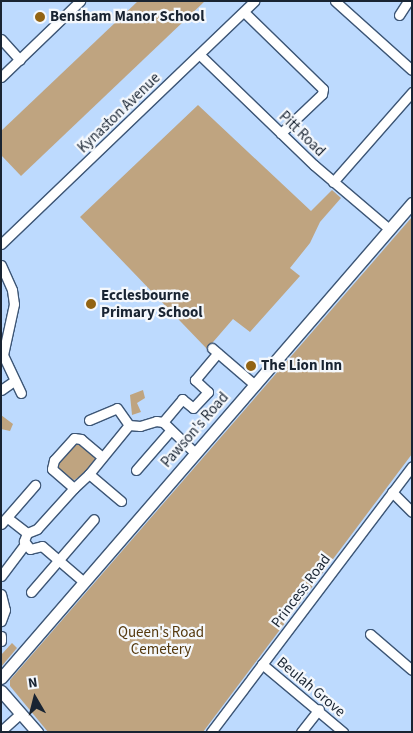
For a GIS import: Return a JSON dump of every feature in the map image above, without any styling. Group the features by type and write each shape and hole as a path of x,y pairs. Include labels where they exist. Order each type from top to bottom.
{"street":[{"path":"1,77 80,1"},
{"name":"Kynaston Avenue","path":"1,244 200,55 254,1"},
{"path":"335,1 412,70"},
{"path":"399,15 408,1"},
{"path":"244,12 323,89 322,94 281,133"},
{"path":"1,39 20,60"},
{"name":"Pitt Road","path":"200,55 332,182 388,228"},
{"path":"332,182 412,92"},
{"name":"Pawson's Road","path":"1,678 255,385 388,228 412,203"},
{"path":"1,265 13,298 12,319 3,353 14,382 21,393"},
{"path":"27,533 37,529 74,488 90,474 101,456 129,425 163,422 182,398 193,408 208,392 195,380 215,351 255,385"},
{"path":"1,390 14,382"},
{"path":"90,420 117,408 129,425"},
{"path":"163,422 170,431 195,453"},
{"path":"136,470 170,431"},
{"path":"74,488 53,471 54,460 74,438 81,439 101,456"},
{"name":"Princess Road","path":"211,732 412,466"},
{"path":"90,474 121,501"},
{"path":"1,524 9,518 35,485"},
{"path":"392,492 412,512"},
{"path":"9,518 27,533"},
{"path":"31,592 94,519"},
{"path":"1,576 25,544 27,533"},
{"path":"25,544 30,549 42,546 84,582"},
{"path":"1,594 5,610 1,621"},
{"path":"370,634 412,670"},
{"name":"Beulah Grove","path":"262,664 319,709 343,732"},
{"path":"1,690 37,732"},
{"path":"301,732 319,709"},
{"path":"1,731 21,713"}],"green space":[{"path":"138,1 205,1 21,176 1,155 1,131"},
{"path":"198,105 311,211 332,190 341,198 320,222 310,243 290,268 300,276 250,332 233,319 207,349 80,217"},
{"name":"Queen's Road Cemetery","path":"412,217 412,454 203,732 48,732 10,686 10,680"},
{"path":"143,390 145,398 137,403 141,412 132,415 130,395"},
{"path":"1,415 13,424 10,431 1,429"},
{"path":"79,441 96,457 88,471 71,482 54,465 72,443"},
{"path":"12,643 17,648 1,667 1,655"}],"place":[{"name":"Bensham Manor School","path":"40,17"},
{"name":"Ecclesbourne Primary School","path":"91,304"},
{"name":"The Lion Inn","path":"251,366"}]}
